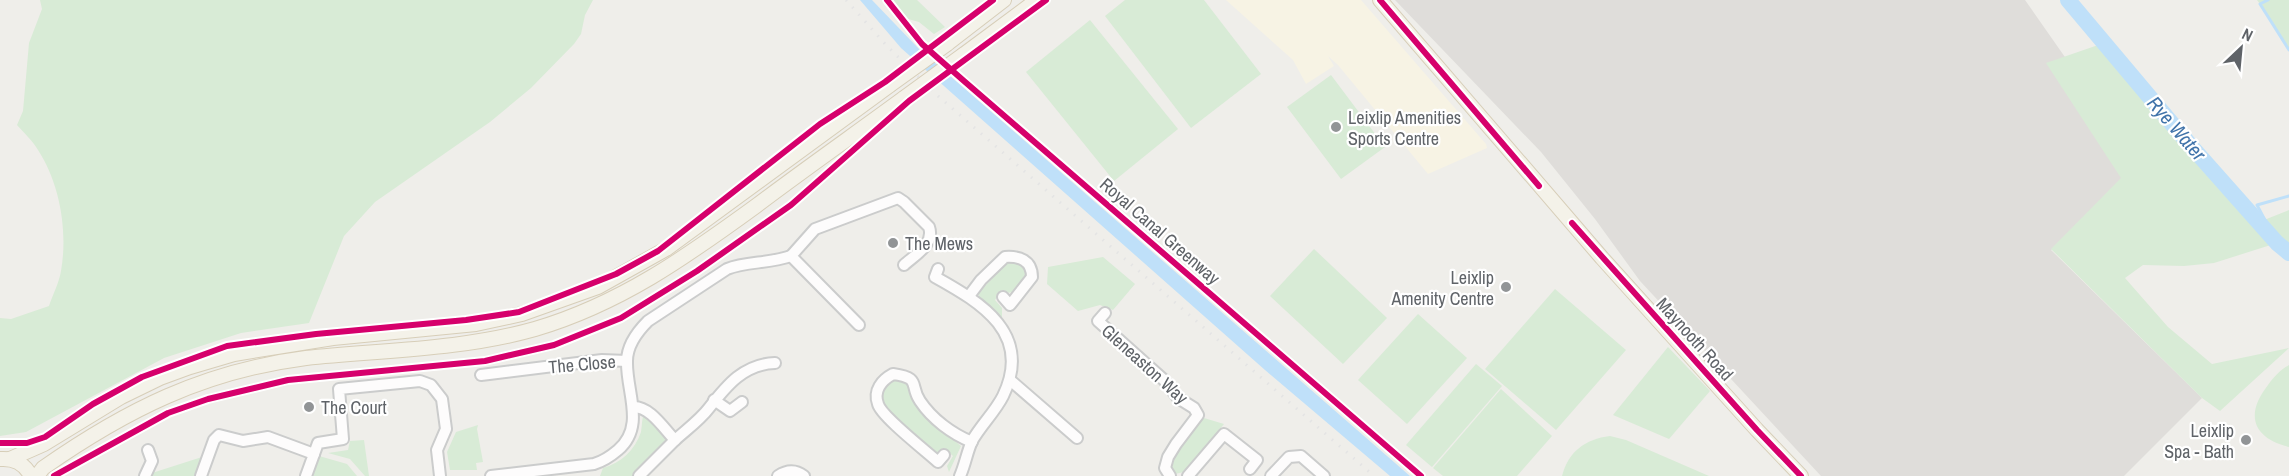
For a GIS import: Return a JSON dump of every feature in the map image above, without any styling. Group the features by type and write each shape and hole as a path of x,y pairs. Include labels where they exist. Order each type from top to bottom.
{"main road":[{"path":"5,459 44,444 121,397 160,378 234,354 333,338 476,324 522,314 598,287 673,244 1004,0"},
{"path":"37,476 51,462 119,418 181,389 214,378 304,359 496,338 546,325 614,298 683,259 1037,0"},
{"name":"Maynooth Road","path":"1380,0 1607,264 1749,422 1801,476"},
{"path":"5,459 25,467 31,476"}],"street":[{"path":"491,476 587,470 624,444 632,427 633,407 627,361 631,344 638,332 648,321 735,265 775,262 791,255 815,229 898,198 929,227 931,233 929,242 904,265"},
{"path":"791,255 859,325"},
{"path":"969,296 981,280 1005,257 1017,256 1027,262 1032,277 1010,305 1003,297"},
{"path":"939,269 934,277 969,296 1003,329 1010,342 1010,380 1002,398 972,442 960,476"},
{"name":"Gleneaston Way","path":"1105,313 1098,321 1164,380 1178,398 1194,408 1198,415 1168,457 1165,468 1170,476"},
{"name":"The Close","path":"536,356 537,369"},
{"name":"The Close","path":"481,375 602,360 627,361"},
{"path":"639,476 737,378 759,364 775,363"},
{"path":"944,455 938,462 885,415 878,405 877,394 880,384 886,378 893,374 909,378 915,386 919,400 943,426 972,442"},
{"path":"1010,380 1077,438"},
{"path":"306,476 318,443 344,439 339,389 420,381 430,385 442,399 446,429 437,450 440,476"},
{"path":"714,400 730,411 742,402"},
{"path":"633,407 640,407 648,412 675,440"},
{"path":"1188,476 1224,434 1257,460 1250,469"},
{"path":"201,476 214,440 219,435 243,441 268,437 314,454"},
{"path":"145,476 152,461 148,450"},
{"path":"1271,476 1289,457 1295,456 1301,456 1324,476"},
{"path":"778,476 783,472 794,471 804,476"}],"shaded area":[{"path":"1226,0 1361,0 1486,144 1487,148 1428,174 1338,65 1328,56 1334,66 1306,84 1293,60"},
{"path":"1395,0 2025,0 2158,190 2051,250 2202,398 2124,476 1821,476 1640,281 1595,219 1541,152"}],"green space":[{"path":"40,0 593,0 585,15 581,34 574,44 531,88 490,122 375,202 344,236 309,323 241,333 164,358 26,432 0,436 0,318 11,319 49,306 60,275 63,256 63,224 52,178 36,147 17,125 23,111 29,43 42,9"},
{"path":"893,0 917,0 945,27 934,34 919,22 908,19"},
{"path":"1125,0 1204,0 1261,74 1191,128 1105,16"},
{"path":"2257,0 2289,0 2289,50 2260,4"},
{"path":"1090,20 1178,129 1114,181 1026,72"},
{"path":"2104,43 2259,222 2289,210 2289,253 2277,243 2214,263 2184,266 2143,265 2125,278 2168,327 2212,364 2289,348 2220,411 2202,398 2051,249 2121,178 2046,63"},
{"name":"Leixlip Amenities Sports Centre","path":"1331,75 1385,147 1341,179 1287,107"},
{"path":"1314,249 1387,318 1343,364 1270,296"},
{"path":"1103,257 1135,284 1113,310 1100,305 1078,311 1047,284 1048,267"},
{"path":"1009,261 1020,264 1027,274 1014,292 1007,293 1002,290 995,300 1002,308 1002,322 979,297 979,292"},
{"path":"1555,289 1626,350 1556,430 1485,369"},
{"path":"1418,314 1467,358 1407,424 1358,380"},
{"path":"1668,347 1710,391 1669,439 1613,415"},
{"path":"1476,364 1502,386 1432,467 1406,445"},
{"path":"2289,365 2289,447 2267,438 2256,424 2255,415 2256,406 2268,385"},
{"path":"897,379 909,386 928,417 961,446 949,472 947,466 953,456 944,448 940,452 933,452 894,417 882,401 883,389"},
{"path":"1501,389 1552,436 1517,476 1443,476 1433,468"},
{"path":"644,412 668,441 635,476 600,476 603,468 621,459 635,445 641,432"},
{"path":"1204,418 1224,424 1184,472 1175,474 1168,467 1179,445"},
{"path":"478,425 483,462 476,463 477,470 450,470 447,452 456,432"},
{"path":"1610,436 1626,440 1709,476 1562,476 1569,460 1579,448 1593,440"},
{"path":"364,440 369,476 365,476 350,459 328,453 348,450 350,441"},
{"path":"319,456 347,464 357,476 313,476"},
{"path":"202,457 194,476 151,476 152,473"}],"water":[{"path":"860,0 872,0 919,49 1410,476 1390,476 1265,370 901,48"}],"waterway":[{"name":"Rye Water","path":"2068,0 2190,145 2277,243 2289,253"},
{"path":"2268,0 2260,4 2289,50"},
{"path":"2277,243 2257,205 2289,196"}],"railway":[{"path":"846,0 886,45 938,96 1374,476"}],"cycle path":[{"name":"Royal Canal Greenway","path":"887,0 922,44 1421,476"},
{"path":"0,443 27,443 45,437 93,404 142,377 227,346 316,334 466,320 519,312 616,274 658,251 820,124 885,82 993,0"},
{"path":"54,476 168,413 208,399 288,380 485,361 554,345 621,318 697,271 791,205 909,101 1046,0"},
{"path":"1380,0 1539,186"},
{"path":"1572,223 1801,476"}],"place":[{"name":"Leixlip Amenities Sports Centre","path":"1336,127"},
{"name":"The Mews","path":"893,243"},
{"name":"Leixlip Amenity Centre","path":"1506,287"},
{"name":"The Court","path":"309,407"},
{"name":"Leixlip Spa - Bath","path":"2246,440"}]}
